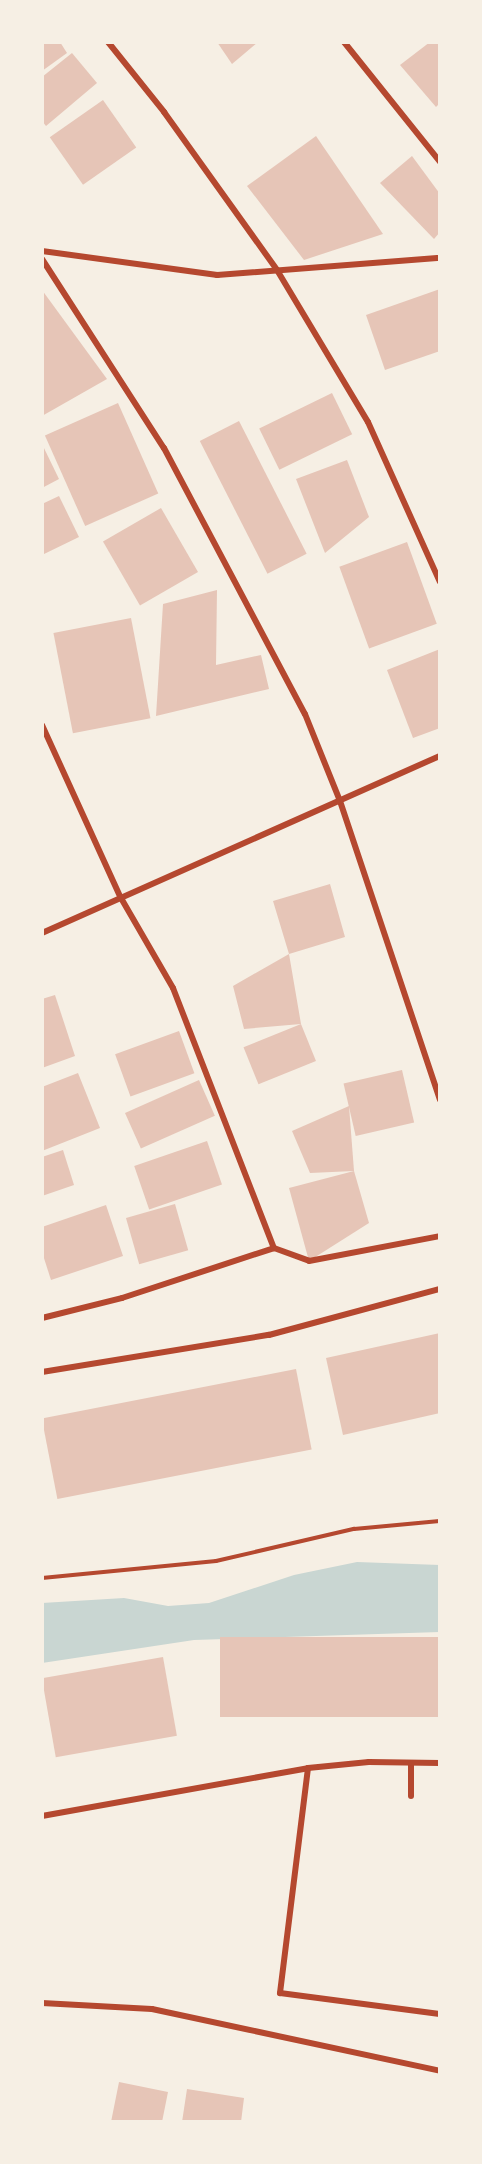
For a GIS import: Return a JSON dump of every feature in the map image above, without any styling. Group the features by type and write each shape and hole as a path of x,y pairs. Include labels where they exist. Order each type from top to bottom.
{"street":[{"path":"108,42 164,111 277,270 368,422 440,582"},
{"path":"344,42 440,162"},
{"path":"42,250 217,275 440,258"},
{"path":"42,259 164,448 305,714 340,801 440,1100"},
{"path":"42,725 121,897 173,988 274,1248"},
{"path":"42,933 440,756"},
{"path":"42,1318 122,1298 274,1248 309,1261 440,1236"},
{"path":"42,1372 269,1335 440,1289"},
{"path":"43,1816 308,1768 411,1762 440,1763"},
{"path":"411,1762 411,1796"},
{"path":"308,1768 280,1993 440,2013"},
{"path":"42,2003 153,2009 440,2071"}],"path":[{"path":"42,1578 216,1561 354,1529 440,1521"}],"shaded area":[{"path":"357,1562 440,1565 440,1632 194,1640 42,1663 42,1603 124,1598 168,1606 209,1603 294,1575"}],"building":[{"path":"42,42 60,42 67,53 42,71"},
{"path":"217,42 258,42 232,64"},
{"path":"430,42 440,42 440,103 436,107 400,65"},
{"path":"72,53 97,83 46,126 42,121 42,77"},
{"path":"103,100 136,148 83,185 50,137"},
{"path":"316,136 383,234 304,260 247,186"},
{"path":"412,156 440,194 440,232 434,239 380,183"},
{"path":"440,289 440,351 385,370 366,315"},
{"path":"42,290 107,379 42,416"},
{"path":"332,393 352,434 279,470 259,429"},
{"path":"118,403 158,493 85,526 45,436"},
{"path":"239,421 307,554 267,574 200,441"},
{"path":"42,444 59,479 42,488"},
{"path":"347,460 369,517 325,553 296,479"},
{"path":"59,496 79,537 42,555 42,504"},
{"path":"161,508 198,572 140,606 103,542"},
{"path":"407,542 437,624 369,648 339,567"},
{"path":"217,590 216,665 261,655 269,689 156,716 163,604"},
{"path":"131,618 150,718 73,733 53,633"},
{"path":"440,649 440,728 413,738 387,670"},
{"path":"330,884 345,937 289,954 273,901"},
{"path":"289,954 301,1024 244,1029 233,986"},
{"path":"55,995 75,1056 42,1068 42,999"},
{"path":"301,1024 316,1061 258,1084 244,1047"},
{"path":"179,1031 194,1073 130,1097 115,1054"},
{"path":"402,1070 414,1123 356,1136 344,1083"},
{"path":"78,1073 100,1128 42,1151 42,1087"},
{"path":"199,1080 215,1116 141,1149 125,1113"},
{"path":"349,1106 354,1171 310,1173 292,1131"},
{"path":"207,1141 222,1184 149,1210 134,1166"},
{"path":"63,1150 74,1185 42,1196 42,1157"},
{"path":"354,1171 369,1223 309,1261 289,1188"},
{"path":"175,1204 188,1250 139,1264 126,1218"},
{"path":"106,1205 123,1256 51,1280 42,1252 42,1227"},
{"path":"440,1333 440,1413 343,1435 326,1358"},
{"path":"296,1369 312,1449 57,1499 42,1418"},
{"path":"220,1637 440,1637 440,1717 220,1717"},
{"path":"163,1657 177,1736 56,1757 42,1678"},
{"path":"119,2082 168,2092 162,2122 111,2122"},
{"path":"187,2089 244,2098 241,2122 182,2122"}]}
